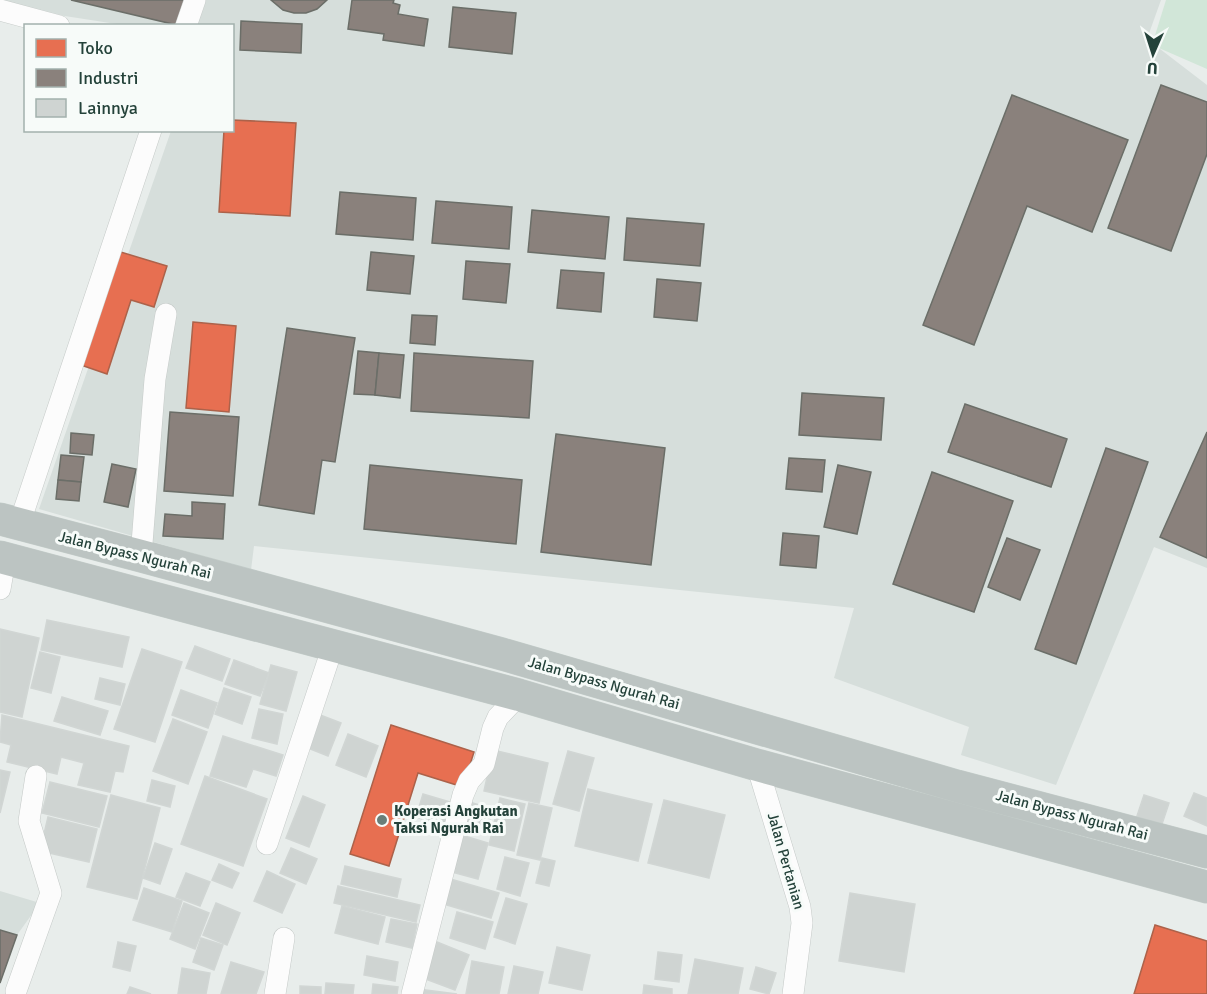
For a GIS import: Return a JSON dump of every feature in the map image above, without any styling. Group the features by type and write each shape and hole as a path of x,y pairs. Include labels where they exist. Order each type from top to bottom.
{"highway":[{"name":"Jalan Bypass Ngurah Rai","path":"9,522 501,654 957,786 1207,852"},
{"path":"1,573 333,646 519,695 757,765 1207,886"},
{"path":"716,753 725,718"}],"street":[{"path":"187,24 195,0"},
{"path":"0,10 52,24"},
{"path":"9,522 150,132"},
{"path":"141,556 155,379 166,314"},
{"path":"267,844 333,646"},
{"path":"412,994 463,795 469,781 482,770 498,717 519,695"},
{"name":"Jalan Pertanian","path":"757,765 800,907 802,923 793,994"},
{"path":"19,993 51,893 29,821 36,776"},
{"path":"275,994 285,938"}],"shaded area":[{"path":"0,0 1161,0 1147,39 1207,85 1207,568 1154,547 1056,785 961,755 969,727 834,678 854,608 254,546 251,570 39,509 171,132 234,132 234,24 117,24 0,6"},
{"path":"0,891 40,903 17,935 0,983"}],"green space":[{"path":"1166,0 1207,0 1207,69 1152,45"}],"building: Toko":[{"path":"234,120 296,123 290,216 219,212 224,132 234,132"},
{"path":"114,250 167,266 154,307 131,300 107,374 78,364"},
{"path":"193,322 236,326 229,412 186,408"},
{"name":"Koperasi Angkutan Taksi Ngurah Rai","path":"391,725 474,752 463,787 418,773 389,866 350,854"},
{"path":"1155,925 1207,941 1207,994 1134,994"}],"building: Industri":[{"path":"71,0 192,0 182,24 173,24"},
{"path":"271,0 327,0 317,9 306,13 294,13 283,10"},
{"path":"352,0 394,0 393,3 400,5 398,14 428,19 424,46 383,40 384,34 348,29"},
{"path":"453,7 516,13 512,54 449,47"},
{"path":"241,21 302,24 301,53 240,50"},
{"path":"1161,85 1207,102 1207,154 1171,251 1108,228"},
{"path":"1012,95 1128,140 1092,232 1027,206 974,345 923,325"},
{"path":"340,192 416,198 413,240 336,234"},
{"path":"436,201 512,207 509,249 432,243"},
{"path":"532,210 609,217 605,259 528,252"},
{"path":"627,218 704,224 700,266 624,260"},
{"path":"371,252 414,256 410,294 367,290"},
{"path":"466,261 510,264 506,303 463,299"},
{"path":"561,270 604,273 601,312 557,308"},
{"path":"657,279 701,283 697,321 654,317"},
{"path":"412,315 437,316 435,345 410,343"},
{"path":"287,328 355,338 335,462 322,460 314,514 259,505"},
{"path":"358,351 379,353 375,395 354,394"},
{"path":"379,353 404,355 400,398 375,395"},
{"path":"414,353 533,361 529,418 411,411"},
{"path":"802,393 884,398 881,440 799,435"},
{"path":"965,404 1067,439 1051,487 948,452"},
{"path":"170,412 239,417 233,496 164,491"},
{"path":"1207,432 1207,558 1160,537"},
{"path":"71,433 94,435 92,455 70,453"},
{"path":"556,434 665,448 651,565 541,552"},
{"path":"1106,448 1148,462 1076,664 1035,649"},
{"path":"61,455 84,457 81,482 58,480"},
{"path":"789,458 825,460 822,492 786,489"},
{"path":"112,464 136,469 128,507 104,502"},
{"path":"370,465 522,480 516,544 364,529"},
{"path":"838,465 871,472 857,534 824,527"},
{"path":"932,472 1013,501 974,612 893,584"},
{"path":"58,480 81,482 79,501 56,499"},
{"path":"192,502 225,504 223,539 163,536 165,514 192,516"},
{"path":"783,533 819,536 816,568 780,565"},
{"path":"1007,538 1040,550 1020,600 988,587"},
{"path":"0,930 17,935 0,983"}],"building: Lainnya":[{"path":"47,620 129,637 122,667 41,650"},
{"path":"0,629 39,638 22,717 0,712"},
{"path":"195,646 230,659 222,681 186,668"},
{"path":"142,649 182,662 155,742 114,729"},
{"path":"40,652 60,657 51,693 31,688"},
{"path":"234,660 269,673 260,696 225,684"},
{"path":"271,665 297,672 286,711 260,704"},
{"path":"100,678 125,684 120,705 95,699"},
{"path":"224,688 251,697 242,724 215,714"},
{"path":"181,690 217,703 208,728 172,715"},
{"path":"62,697 108,711 100,735 54,721"},
{"path":"259,709 283,714 277,744 252,738"},
{"path":"315,713 341,723 328,756 303,746"},
{"path":"2,715 129,746 123,772 115,771 110,792 78,785 84,763 61,757 57,774 7,762 11,745 0,742"},
{"path":"173,719 207,732 188,784 153,771"},
{"path":"348,734 378,746 366,777 336,765"},
{"path":"223,736 283,755 276,776 253,769 246,787 210,776"},
{"path":"493,750 548,763 539,803 484,791"},
{"path":"568,751 594,758 579,811 553,804"},
{"path":"0,770 10,772 0,813"},
{"path":"205,776 267,799 243,866 181,844"},
{"path":"152,780 175,786 170,807 147,801"},
{"path":"50,782 107,796 99,827 42,813"},
{"path":"588,789 652,804 638,861 575,846"},
{"path":"1194,793 1207,798 1207,826 1184,816"},
{"path":"423,794 457,804 450,828 416,817"},
{"path":"111,795 160,808 137,899 87,887"},
{"path":"1144,795 1169,803 1161,827 1136,819"},
{"path":"303,796 325,805 309,847 286,838"},
{"path":"500,798 525,804 514,851 489,845"},
{"path":"664,800 725,815 709,878 648,863"},
{"path":"466,801 493,809 487,831 460,824"},
{"path":"529,803 552,808 540,860 517,855"},
{"path":"48,817 97,829 89,862 40,851"},
{"path":"458,834 488,843 478,879 448,871"},
{"path":"155,843 172,849 160,884 143,878"},
{"path":"291,848 317,859 306,884 280,873"},
{"path":"505,857 529,863 520,896 497,889"},
{"path":"542,858 555,861 549,886 536,883"},
{"path":"219,864 239,873 232,888 212,880"},
{"path":"345,866 401,879 397,897 341,884"},
{"path":"267,871 295,884 282,913 254,901"},
{"path":"186,873 210,882 200,906 176,897"},
{"path":"447,878 499,893 491,918 440,903"},
{"path":"338,886 420,905 416,922 334,903"},
{"path":"144,888 182,901 172,932 133,920"},
{"path":"850,893 915,904 904,972 839,961"},
{"path":"506,898 527,904 515,944 494,937"},
{"path":"184,903 209,913 195,949 170,939"},
{"path":"216,903 240,913 227,945 203,935"},
{"path":"342,906 385,917 378,944 335,933"},
{"path":"457,912 493,922 485,949 450,938"},
{"path":"391,919 417,924 412,948 386,942"},
{"path":"201,938 223,945 214,970 193,962"},
{"path":"118,942 136,946 130,971 113,967"},
{"path":"437,942 469,955 455,990 423,978"},
{"path":"557,947 590,955 582,990 549,983"},
{"path":"658,952 682,955 679,982 655,979"},
{"path":"367,956 398,962 395,981 364,975"},
{"path":"695,959 743,968 738,994 688,994"},
{"path":"472,961 504,967 499,994 466,994"},
{"path":"231,962 264,972 256,994 221,994"},
{"path":"514,966 543,972 538,994 508,994"},
{"path":"756,967 776,973 769,994 750,989"},
{"path":"182,968 210,973 206,994 178,994"},
{"path":"326,983 354,985 353,994 325,994"},
{"path":"373,984 398,987 397,994 372,994"},
{"path":"644,985 672,989 672,994 643,994"},
{"path":"300,986 321,987 321,994 300,994"},
{"path":"130,987 151,994 127,994"},
{"path":"418,989 457,994 418,994"}],"place":[{"name":"Koperasi Angkutan Taksi Ngurah Rai","path":"382,820"}]}
